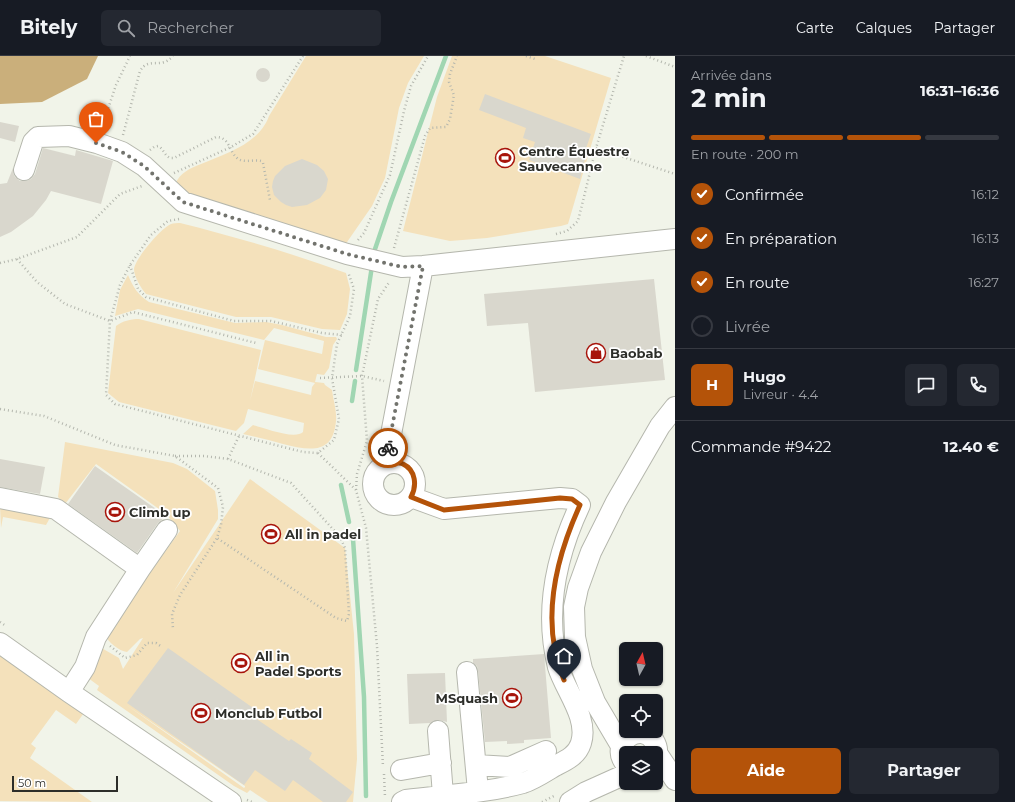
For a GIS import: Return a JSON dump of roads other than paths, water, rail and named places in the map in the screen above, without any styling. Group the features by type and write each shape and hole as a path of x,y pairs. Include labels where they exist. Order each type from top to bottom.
{"street":[{"path":"24,170 33,142 38,137 69,136 119,151 144,166 183,202 347,254 402,267 675,239"},
{"path":"390,462 388,450 423,266"},
{"path":"627,742 595,702 582,669 575,637 574,607 578,588 591,552 616,502 660,426 675,407"},
{"path":"390,462 403,464 412,471 415,481 414,492 411,497 396,505 384,504 376,496 372,486 374,474 381,466 390,462"},
{"path":"394,801 443,795 488,794 524,783 573,757 581,745 583,733 581,720 558,667 551,624 553,588 562,553 580,505 572,499 560,498 444,510 411,497"},
{"path":"0,498 56,509 140,569"},
{"path":"70,692 85,667 96,637 167,530"},
{"path":"0,643 70,692 238,801"},
{"path":"467,672 476,765 488,794"},
{"path":"438,731 443,795"},
{"path":"578,797 627,742 644,734 652,738 656,746"},
{"path":"476,765 510,767 546,751"},
{"path":"401,770 441,763"},
{"path":"663,763 675,780"},
{"path":"578,797 619,777"},
{"path":"663,783 675,791"}],"waterway":[{"path":"373,255 391,202 446,56"},
{"path":"356,370 372,266"},
{"path":"352,401 355,381"},
{"path":"341,485 349,522"},
{"path":"353,539 364,697 366,796"}],"place":[{"name":"Centre Équestre Sauvecanne","path":"505,158"},
{"name":"Baobab","path":"596,353"},
{"name":"Climb up","path":"115,512"},
{"name":"All in padel","path":"271,534"},
{"name":"All in Padel Sports","path":"241,663"},
{"name":"MSquash","path":"512,698"},
{"name":"Monclub Futbol","path":"201,713"}]}
